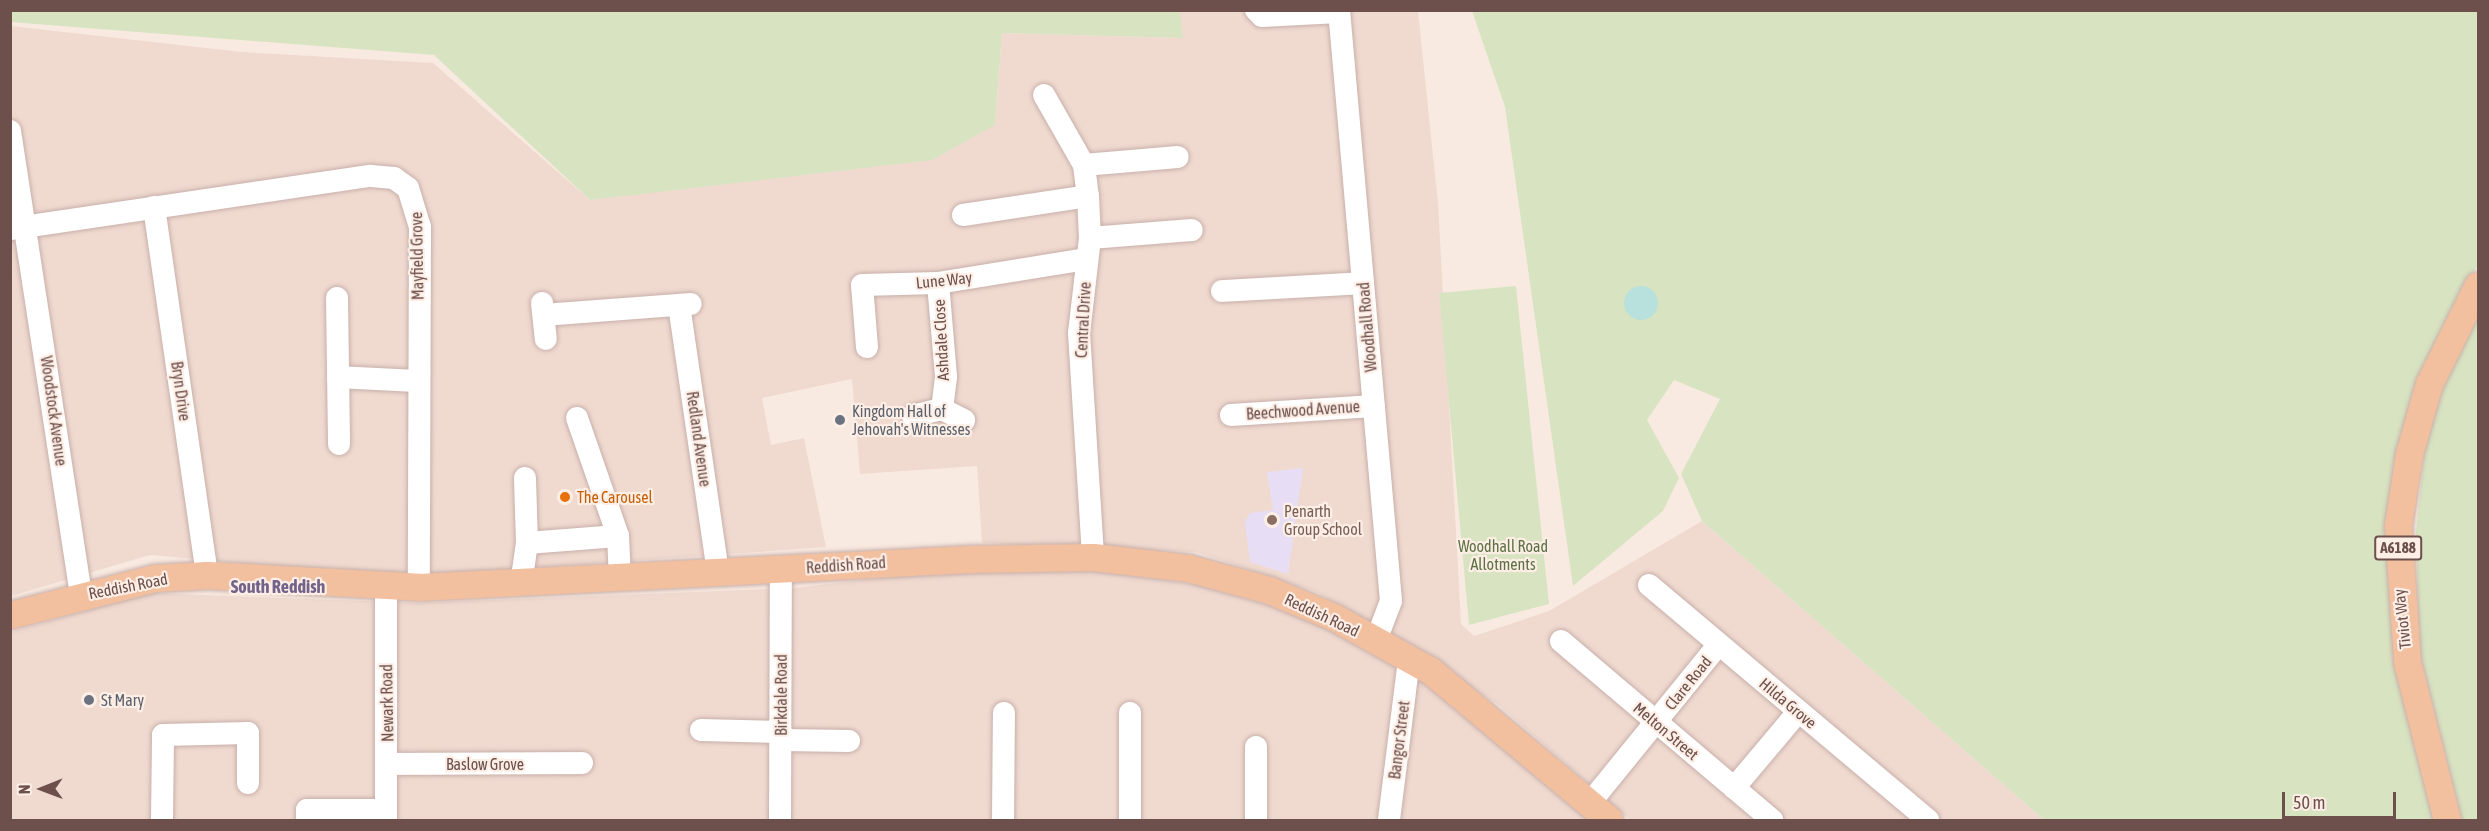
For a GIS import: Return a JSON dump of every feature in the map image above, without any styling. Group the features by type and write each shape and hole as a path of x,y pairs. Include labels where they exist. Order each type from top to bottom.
{"main road":[{"name":"Tiviot Way","path":"2447,820 2407,662 2398,525 2409,454 2430,384 2478,285"},
{"name":"Reddish Road","path":"10,615 81,595 155,578 207,575 419,587 521,584 781,569 1094,557 1188,568 1269,590 1376,640 1431,671 1599,812"}],"street":[{"path":"1256,10 1262,16 1339,11"},
{"name":"Woodhall Road","path":"1339,11 1390,601 1376,640"},
{"name":"Central Drive","path":"1044,95 1084,165 1088,196 1089,248 1079,333 1094,557"},
{"name":"Woodstock Avenue","path":"10,131 19,228 81,595"},
{"path":"1084,165 1178,157"},
{"name":"Mayfield Grove","path":"19,228 371,176 394,178 408,188 420,227 417,381 419,587"},
{"path":"963,215 1088,196"},
{"name":"Bryn Drive","path":"154,207 207,575"},
{"name":"Lune Way","path":"867,347 862,285 938,283 1089,248 1192,230"},
{"name":"Ashdale Close","path":"938,283 946,377 942,409"},
{"path":"1222,291 1363,283"},
{"path":"337,298 339,444"},
{"name":"Redland Avenue","path":"546,339 543,309 685,305 718,573"},
{"path":"338,377 417,381"},
{"name":"Beechwood Avenue","path":"1232,415 1374,406"},
{"path":"913,416 942,409 964,420"},
{"path":"577,418 618,536 620,579"},
{"path":"521,584 527,543 525,478"},
{"path":"527,543 618,536"},
{"name":"Birkdale Road","path":"780,820 781,569"},
{"name":"Hilda Grove","path":"1649,585 1928,820"},
{"name":"Newark Road","path":"386,586 388,764 386,815"},
{"name":"Melton Street","path":"1561,641 1772,820"},
{"name":"Clare Road","path":"1599,812 1656,722 1718,645"},
{"name":"Bangor Street","path":"1389,820 1409,659"},
{"path":"1734,788 1798,712"},
{"path":"1003,820 1004,713"},
{"path":"1130,713 1130,820"},
{"path":"701,730 849,741"},
{"path":"162,820 163,735 248,733 248,783"},
{"path":"1256,747 1256,820"},
{"name":"Baslow Grove","path":"388,764 582,763"},
{"path":"307,820 307,810 386,815"}],"shaded area":[{"path":"1180,11 1418,11 1438,203 1461,624 1474,636 1549,611 1702,521 2044,820 1630,820 1500,706 1319,593 1196,552 982,543 977,466 860,474 852,379 762,398 771,445 804,438 826,547 401,577 150,555 11,596 11,26 242,52 433,63 590,200 995,125 1002,33 1182,38"},
{"name":"Penarth Group School","path":"1303,468 1288,574 1250,562 1245,522 1250,513 1273,510 1267,472"},
{"path":"1090,570 1197,585 1302,615 1418,673 1598,820 11,820 11,632 150,593 418,603 794,588 942,571"}],"green space":[{"path":"11,10 1180,11 1183,38 1002,33 995,125 932,160 590,200 434,55 10,22"},
{"path":"1472,11 2478,12 2478,265 2468,281 2388,544 2393,643 2434,820 2044,820 1702,521 1681,474 1720,399 1674,380 1647,420 1679,478 1663,511 1573,586 1505,107"},
{"name":"Woodhall Road Allotments","path":"1516,286 1549,604 1469,625 1439,293"},
{"path":"2478,307 2478,820 2462,820 2419,651 2416,532 2425,446 2440,381"}],"water":[{"path":"1641,286 1653,291 1658,303 1653,315 1641,320 1629,315 1624,303 1629,291"}],"place":[{"name":"Kingdom Hall of Jehovah's Witnesses","path":"840,420"},
{"name":"The Carousel","path":"565,497"},
{"name":"Penarth Group School","path":"1272,520"},
{"name":"St Mary","path":"89,700"}],"district":[{"name":"South Reddish","path":"278,587"}]}
